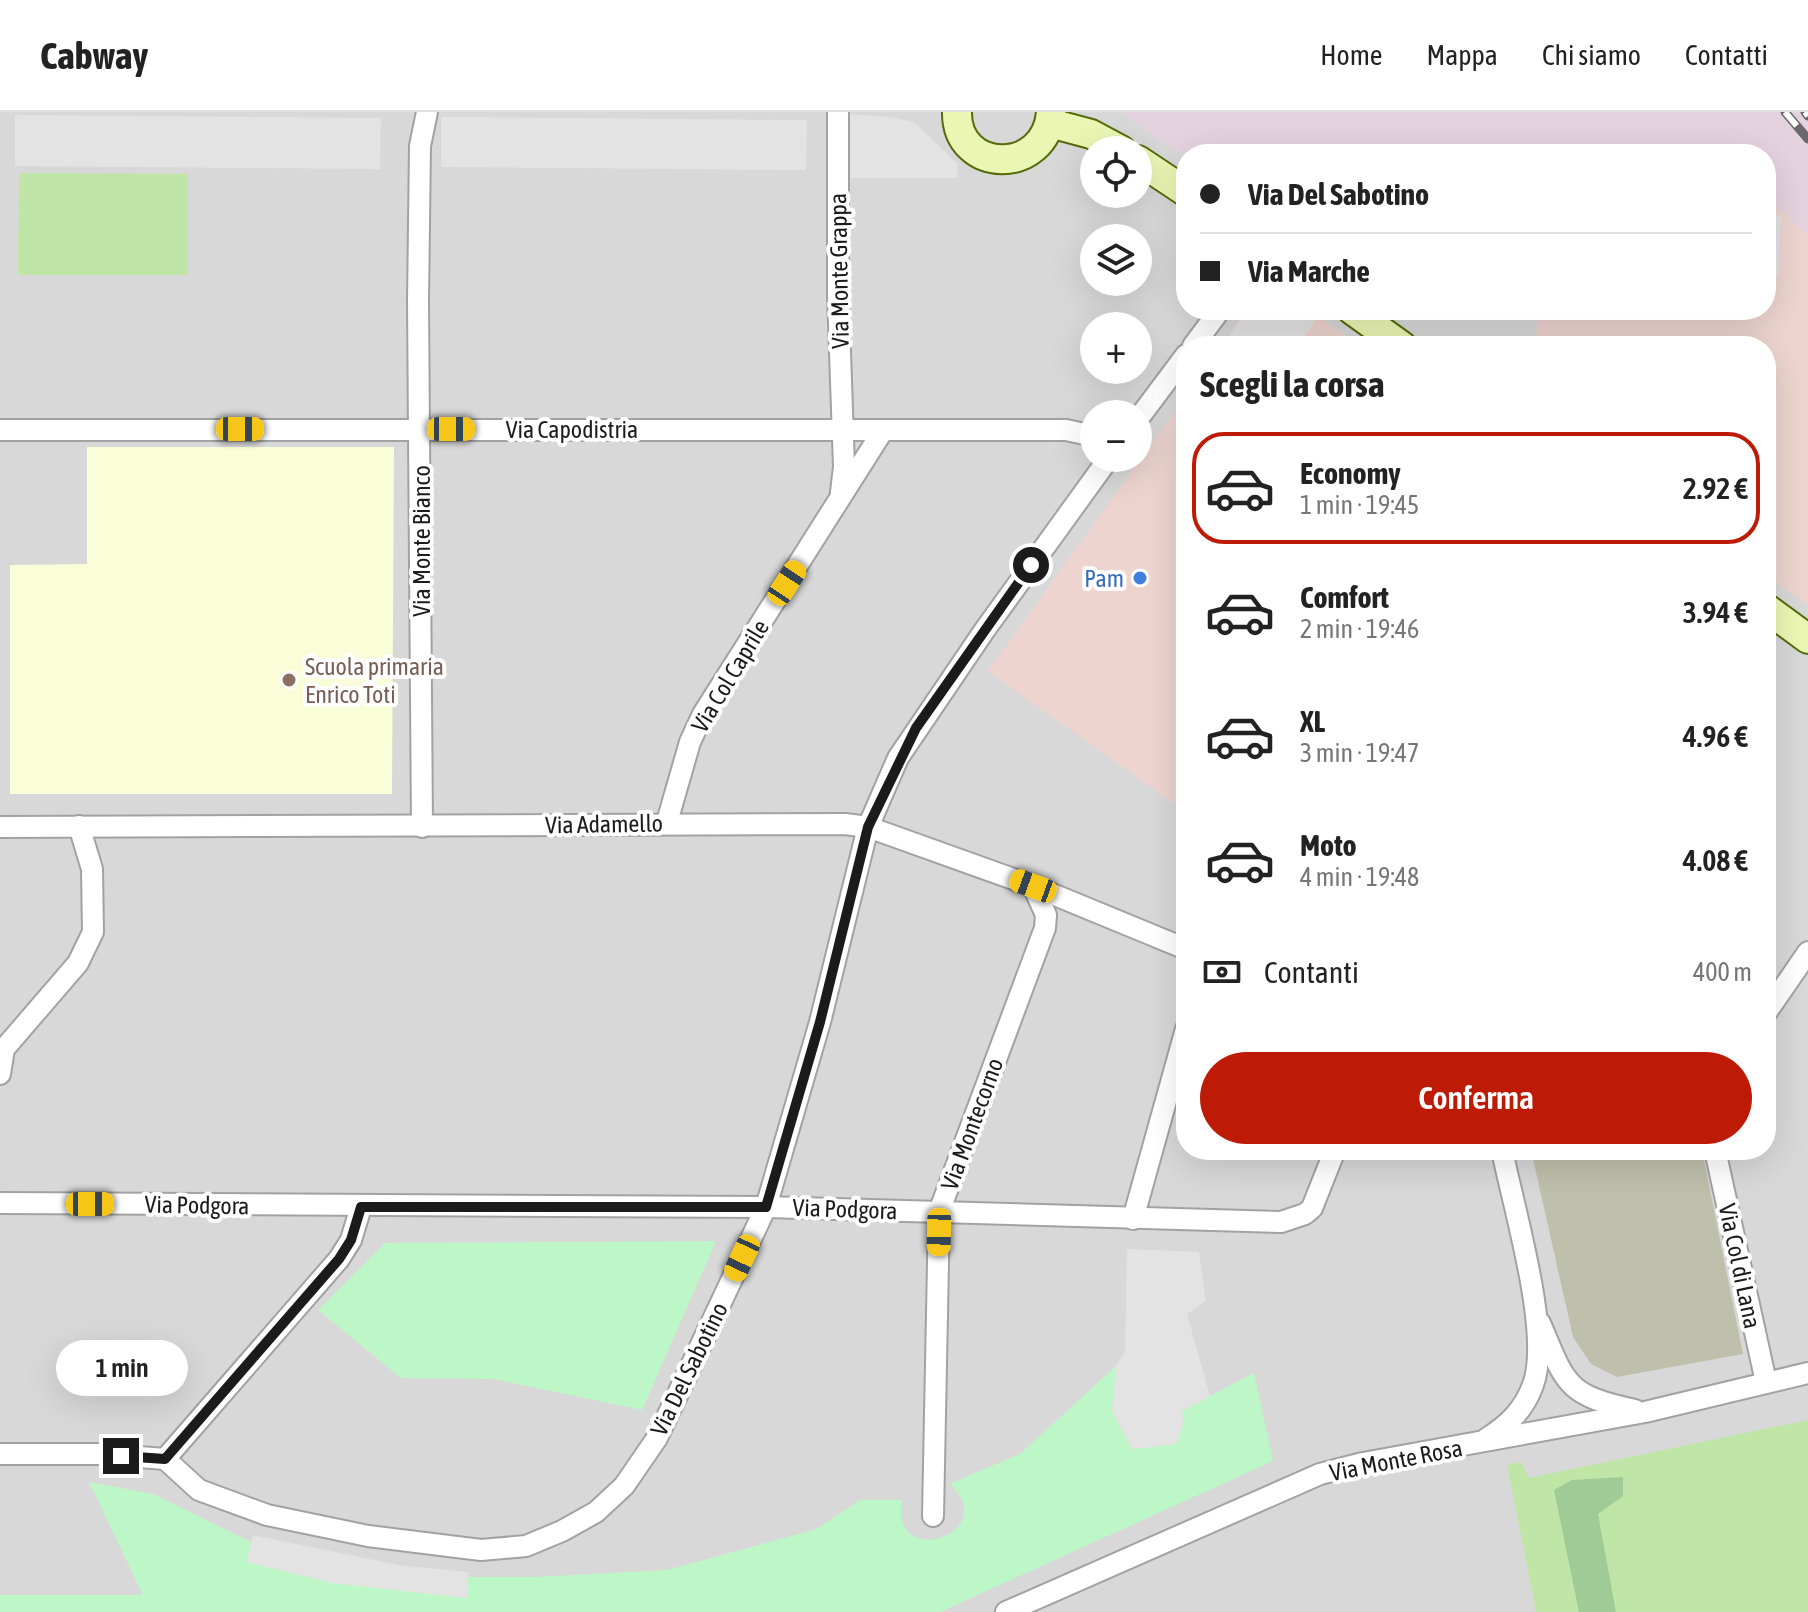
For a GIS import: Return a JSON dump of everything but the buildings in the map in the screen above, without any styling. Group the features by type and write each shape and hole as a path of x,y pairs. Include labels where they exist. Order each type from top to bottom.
{"main road":[{"path":"957,112 961,134 970,146 995,160 1024,156 1036,148 1051,118 1095,136"},
{"path":"1152,169 1176,185"},
{"path":"1366,320 1388,336"},
{"path":"1776,615 1808,639"}],"street":[{"name":"Via Monte Bianco","path":"422,827 420,146 427,112"},
{"name":"Via Monte Grappa","path":"838,112 838,295 843,430"},
{"path":"1152,400 1176,368"},
{"name":"Via Capodistria","path":"0,430 1066,430 1080,433"},
{"path":"840,499 843,430"},
{"name":"Via Col Caprile","path":"667,822 690,742 703,714 882,432"},
{"name":"Via Del Sabotino","path":"165,1459 199,1490 267,1515 368,1536 481,1550 526,1546 562,1531 596,1512 624,1486 657,1438 766,1207 820,1022 868,827 916,728 1099,472"},
{"name":"Via Adamello","path":"0,827 422,827 667,822 868,827 1033,886 1176,945"},
{"path":"0,1074 4,1049 78,963 93,932 92,869 79,826"},
{"name":"Via Montecorno","path":"933,1516 939,1212 1045,928 1046,915 1033,886"},
{"path":"1776,998 1808,952"},
{"path":"1133,1219 1176,1065"},
{"name":"Via Podgora","path":"0,1203 766,1207 1281,1222 1305,1214 1312,1208 1331,1160"},
{"path":"1479,1444 1510,1423 1527,1401 1536,1370 1535,1311 1504,1160"},
{"name":"Via Col di Lana","path":"1717,1160 1766,1382"},
{"path":"0,1454 100,1454 165,1459 339,1259 351,1240 361,1207"},
{"path":"1535,1311 1563,1374 1576,1390 1592,1401 1645,1412"},
{"name":"Via Monte Rosa","path":"1006,1612 1320,1474 1363,1463 1645,1412 1808,1373"}],"shaded area":[{"path":"0,112 1122,112 1176,150 1176,320 1776,320 1776,205 1808,236 1808,1612 0,1612"},
{"path":"1122,112 1808,112 1808,236 1776,205 1776,144 1176,144 1176,150"},
{"path":"847,114 914,122 958,164 957,178 846,178"},
{"path":"15,115 381,118 380,169 15,166"},
{"path":"441,117 807,120 806,170 441,167"},
{"path":"1776,205 1808,236 1808,605 1776,582 1776,336 1536,336 1538,320 1776,320"},
{"path":"1776,215 1781,215 1778,277"},
{"path":"1240,320 1325,320 1346,336 1228,336"},
{"path":"1240,320 1316,320 1304,336 1229,336"},
{"name":"Pam","path":"1176,410 1176,805 988,671 1131,472 1152,472 1152,443"},
{"name":"Scuola primaria Enrico Toti","path":"87,447 394,447 392,794 10,794 10,565 87,564"},
{"path":"1533,1160 1704,1160 1743,1354 1617,1377 1591,1364 1573,1337"},
{"path":"716,1241 642,1410 493,1379 401,1378 318,1310 385,1243"},
{"path":"1127,1249 1199,1252 1206,1301 1187,1314 1210,1396 1182,1411 1183,1424 1176,1444 1132,1449 1112,1411 1116,1366 1125,1351"},
{"path":"1116,1366 1112,1411 1132,1449 1176,1444 1183,1424 1182,1411 1254,1373 1273,1461 940,1612 0,1612 0,1595 143,1595 89,1482 153,1494 251,1542 247,1561 466,1598 468,1577 667,1570 817,1529 860,1500 902,1500 903,1522 911,1535 925,1540 941,1538 955,1530 963,1518 963,1502 950,1484 1020,1454"},
{"path":"1623,1477 1623,1496 1598,1514 1616,1612 1579,1612 1554,1490 1572,1480"},
{"path":"253,1535 398,1565 468,1572 467,1598 332,1583 247,1562"}],"green space":[{"path":"19,173 188,174 188,275 18,275"},
{"path":"1808,1420 1808,1612 1536,1612 1507,1465 1521,1462 1529,1478"}],"railway":[{"path":"1785,112 1808,139"},
{"path":"1805,112 1808,116"}],"place":[{"name":"Pam","path":"1140,578"},
{"name":"Scuola primaria Enrico Toti","path":"289,680"}],"route":[{"path":"121,1456 165,1459 339,1259 351,1240 361,1207 766,1207 820,1022 868,827 898,758 916,728 1031,565"}]}
